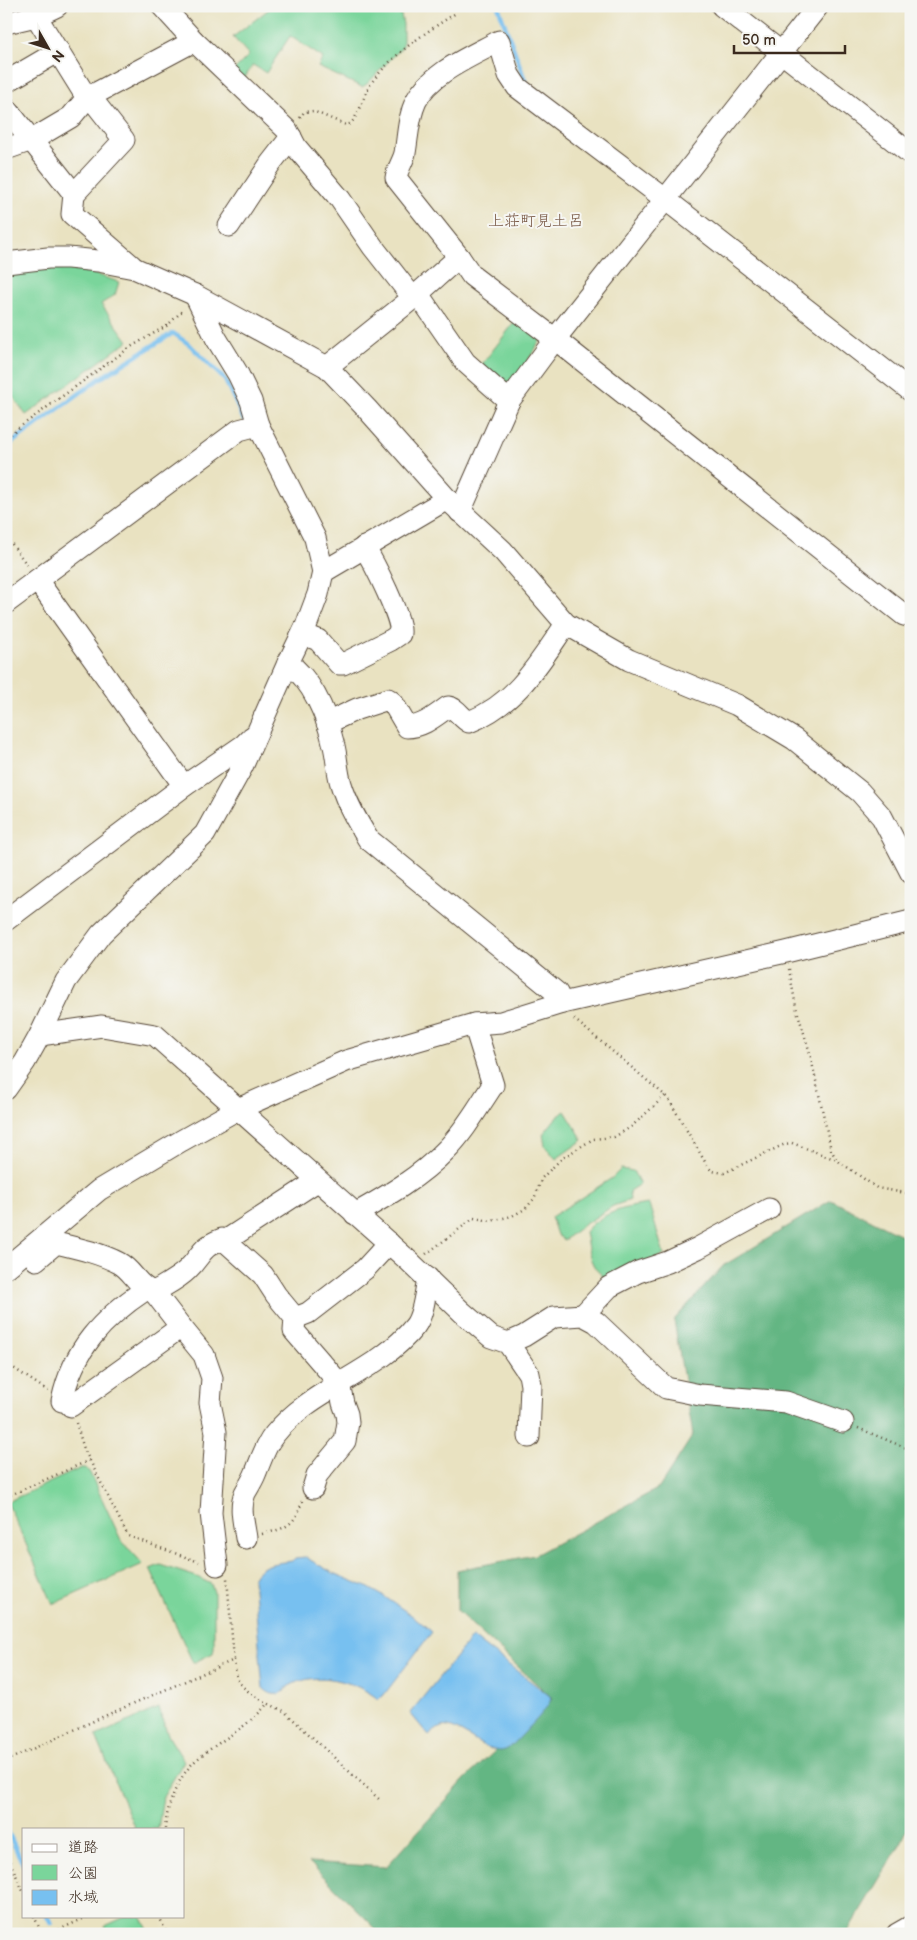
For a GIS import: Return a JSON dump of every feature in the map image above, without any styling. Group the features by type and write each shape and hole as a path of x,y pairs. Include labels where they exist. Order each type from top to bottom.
{"street":[{"path":"6,23 34,11 57,6"},
{"path":"162,6 194,41 287,130 296,147 340,199 373,247 415,296 465,362 509,401"},
{"path":"722,6 911,154"},
{"path":"323,572 364,547 454,505 509,401 555,339 818,6"},
{"path":"34,11 87,98 95,103 124,140 74,194 72,214 134,268"},
{"path":"6,149 32,140 70,117 87,98 194,41"},
{"path":"911,391 665,199 517,87 509,75 499,41 437,76 421,92 412,111 406,135 405,155 396,178 472,276 555,339 904,615 911,617"},
{"path":"6,82 58,51"},
{"path":"6,108 74,194"},
{"path":"229,226 260,178 290,137"},
{"path":"327,367 415,296 459,257"},
{"path":"6,263 48,258 68,258 98,261 134,268 195,295 327,367 367,408 454,505 503,550 566,624 629,660 737,705 794,739 860,792 882,817 911,873"},
{"path":"6,1089 25,1062 40,1035 66,980 101,934 205,834 242,767 288,663 303,634 318,594 323,572 315,538 258,425 251,401 238,374 216,338 195,295"},
{"path":"6,603 239,430 258,425"},
{"path":"303,634 318,640 339,664 400,634 401,630 387,591 364,547"},
{"path":"37,580 184,786"},
{"path":"327,724 357,709 388,699 394,703 407,726 415,727 448,707 452,708 464,720 469,722 480,718 521,688 566,624"},
{"path":"288,663 298,671 310,687 327,724 334,744 341,784 352,814 368,839 557,993 562,1003"},
{"path":"6,920 184,786 244,745 256,733"},
{"path":"8,1261 98,1190 180,1141 238,1109 346,1062 474,1024 500,1022 562,1003 786,952 911,921"},
{"path":"355,1214 392,1194 445,1152 461,1133 493,1085 474,1024"},
{"path":"40,1035 102,1026 154,1035 428,1278 462,1312 491,1337 508,1343 529,1374 531,1385 529,1437"},
{"path":"225,1241 317,1181"},
{"path":"584,1315 609,1287 638,1272 668,1262 698,1248 768,1209"},
{"path":"66,1404 72,1368 94,1333 104,1321 119,1307 177,1278 188,1270 206,1246 222,1239 264,1275 276,1295 296,1318 294,1331 339,1383 348,1422 345,1441 317,1475 313,1488"},
{"path":"8,1261 28,1267 56,1243 118,1262 129,1270 149,1291 182,1327 204,1355 210,1367 212,1378 210,1403 216,1432 211,1513 217,1565"},
{"path":"296,1318 308,1313 365,1269 389,1243"},
{"path":"246,1538 243,1521 244,1498 265,1449 273,1436 295,1413 314,1399 377,1362 416,1324 421,1312 428,1278"},
{"path":"508,1343 524,1336 554,1317 584,1315 596,1322 666,1388 700,1395 786,1402 843,1422"},
{"path":"66,1404 182,1327"},
{"path":"897,1934 911,1926"}],"path":[{"path":"290,137 304,112 313,111 346,125 350,124 354,121 370,85 382,70 410,43 456,13"},
{"path":"6,437 129,348 168,325 195,295"},
{"path":"6,536 37,580"},
{"path":"786,952 796,1007 810,1052 831,1150 837,1160"},
{"path":"562,1003 574,1018 665,1096 712,1171 724,1173 785,1144 792,1143 837,1160 877,1188 911,1194"},
{"path":"410,1262 437,1246 474,1218 491,1222 512,1216 524,1209 534,1199 542,1178 562,1159 592,1139 614,1136 631,1127 665,1096"},
{"path":"6,1363 66,1404 90,1460 128,1536 227,1570 234,1660 238,1681 267,1704 284,1711 382,1801"},
{"path":"843,1422 911,1450"},
{"path":"6,1497 90,1460"},
{"path":"246,1538 290,1525 299,1514 305,1492 313,1488"},
{"path":"6,1761 234,1660"},
{"path":"165,1828 166,1815 172,1798 181,1779 194,1763 259,1714 267,1704"},
{"path":"6,1853 22,1889"},
{"path":"35,1918 42,1934"},
{"path":"50,1934 85,1918"},
{"path":"160,1918 167,1934"}],"green space":[{"path":"273,6 399,6 403,24 403,46 362,87 318,67 323,58 290,36 266,73 253,65 242,82 231,73 249,55 233,37"},
{"path":"76,268 119,282 115,295 101,304 128,341 26,415 6,387 6,271"},
{"path":"517,319 542,338 511,388 479,368"},
{"path":"565,1111 583,1140 556,1159 545,1146 543,1134 556,1118"},
{"path":"621,1169 633,1171 640,1184 629,1191 630,1200 613,1206 564,1240 557,1235 551,1217 612,1178"},
{"path":"831,1200 911,1240 911,1821 901,1843 846,1934 381,1934 309,1862 386,1867 465,1779 552,1698 457,1611 457,1570 535,1555 659,1488 693,1435 674,1320 723,1266"},
{"path":"649,1204 664,1255 608,1279 593,1265 585,1232 598,1220 614,1212"},
{"path":"81,1468 86,1468 90,1473 121,1540 143,1564 53,1604 7,1502"},
{"path":"160,1565 197,1577 211,1584 214,1592 213,1653 193,1663 150,1569"},
{"path":"158,1708 169,1737 184,1761 163,1797 158,1828 135,1828 96,1736"},
{"path":"123,1918 142,1918 150,1934 108,1934 105,1926"}],"water":[{"path":"305,1557 333,1573 385,1597 432,1632 383,1696 378,1699 358,1687 323,1678 300,1681 278,1694 270,1693 263,1688 253,1579 264,1567"},
{"path":"472,1637 550,1696 551,1699 536,1721 505,1750 490,1749 456,1729 448,1727 441,1727 429,1736 410,1713"}],"waterway":[{"path":"498,6 525,80"},
{"path":"6,447 99,379 173,333 190,345 225,380 244,420 246,420"},
{"path":"6,1828 22,1862"},
{"path":"48,1918 51,1923"}],"district":[{"name":"上荘町見土呂","path":"536,221"}]}
